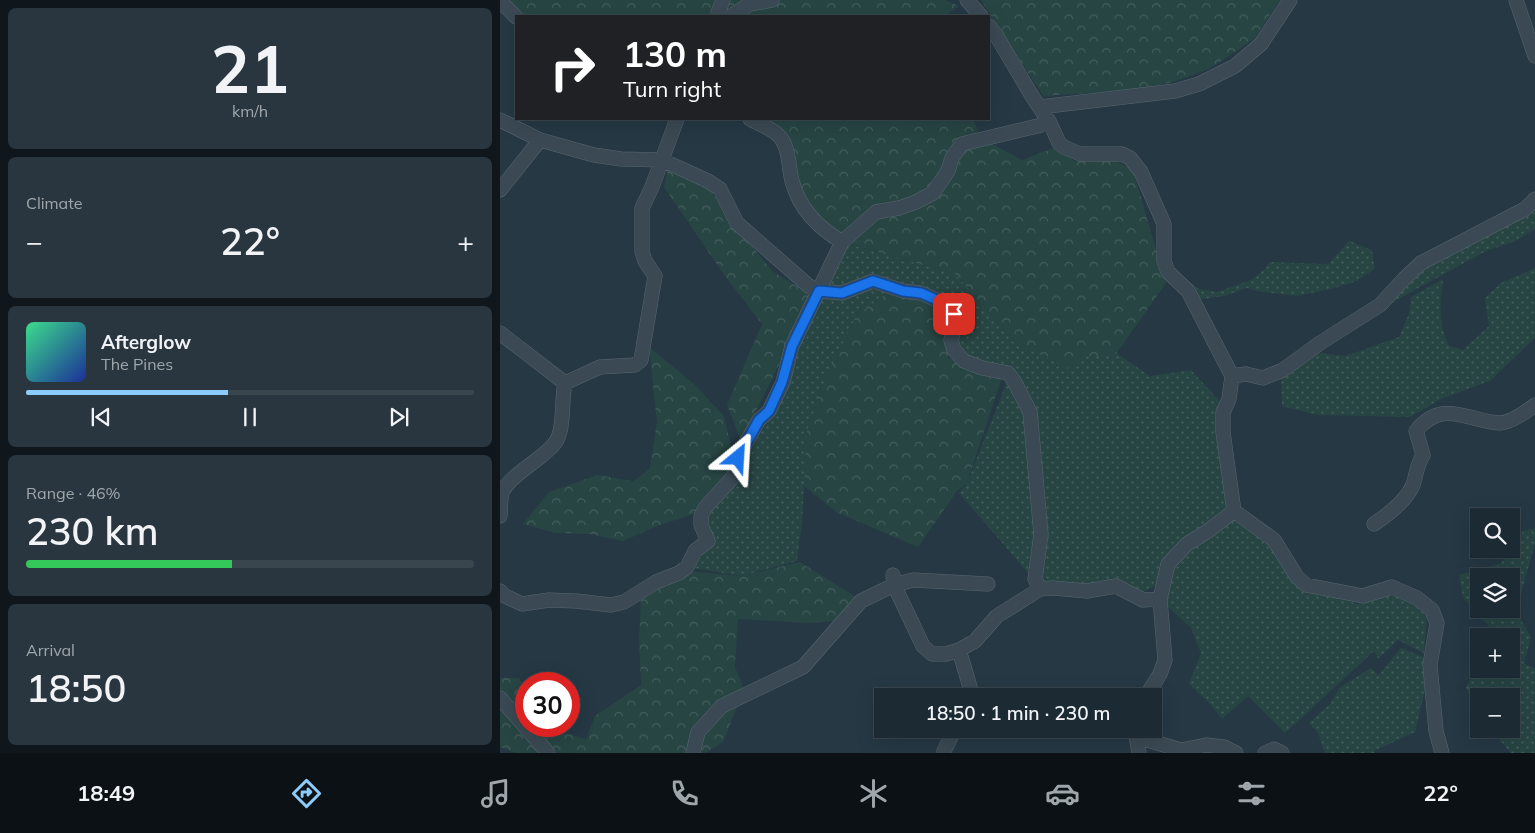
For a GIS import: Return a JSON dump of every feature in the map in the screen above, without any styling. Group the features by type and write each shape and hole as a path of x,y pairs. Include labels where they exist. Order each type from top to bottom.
{"street":[{"path":"719,15 720,3 723,0"},
{"path":"733,15 750,4 772,0"},
{"path":"967,0 980,15"},
{"path":"1040,107 1175,91 1199,84 1235,66 1261,44 1290,0"},
{"path":"1516,0 1535,56"},
{"path":"500,1 515,16"},
{"path":"990,27 1064,147 1080,154 1122,154 1130,158 1141,172 1164,224 1164,261 1168,272 1188,291 1232,376 1229,399 1223,413 1223,432 1234,511 1274,540 1297,577 1306,585 1363,596 1392,587 1417,598 1432,610 1437,623 1430,665 1434,714 1442,753"},
{"path":"500,120 540,140 594,155 621,159 662,160 716,185 720,189 737,223 810,287 819,291 842,293 873,281 903,291 921,293 946,304 954,314 955,325 951,340 954,350 964,361 982,368 1008,373 1030,412 1041,534 1035,578 1040,589"},
{"path":"500,516 502,493 508,483 556,443 560,434 562,393 565,384 600,367 635,365 641,360 655,276 645,261 642,252 642,208 677,120"},
{"path":"752,120 778,134 784,144 792,182 811,218 824,231 842,242"},
{"path":"500,592 522,604 549,600 612,605 624,602 656,582 679,573 687,567 695,551 708,542 701,525 701,516 705,508 734,476 738,458 744,446 759,420 769,411 782,382 792,346 842,242 876,212 899,208 933,193 948,171 952,158 962,144 1050,123"},
{"path":"500,190 540,140"},
{"path":"1232,376 1246,374 1263,378 1283,370 1320,343 1380,304 1421,263 1525,209 1535,199"},
{"path":"500,333 565,384"},
{"path":"1374,524 1398,505 1412,485 1417,466 1423,455 1416,431 1422,424 1451,412 1502,423 1525,413 1535,405"},
{"path":"1151,688 1160,674 1165,660 1160,599 1168,564 1187,544 1234,511"},
{"path":"894,580 923,646 932,654 946,654 959,650 975,641 997,616 1040,589 1053,588 1087,591 1116,586 1143,600 1160,599"},
{"path":"694,753 698,732 722,706 803,667 860,601 894,580 988,584"},
{"path":"959,650 970,688"},
{"path":"500,698 548,753"},
{"path":"944,751 950,738"},
{"path":"1137,738 1139,753"},
{"path":"1149,738 1181,750 1206,745 1224,747 1236,753"},
{"path":"1265,753 1274,749 1282,753"}],"green space":[{"path":"503,0 945,0 959,6 946,15 517,15"},
{"path":"981,0 1280,0 1254,39 1209,69 1173,82 1135,90 1043,96"},
{"path":"769,120 973,120 981,138 1022,160 1056,147 1074,161 1112,158 1133,171 1166,283 1116,354 1083,357 1068,368 1019,345 955,274 842,242 804,206 779,133"},
{"path":"668,168 710,190 772,271 813,296 741,441 727,405 762,324 725,276 664,187"},
{"path":"1535,205 1535,229 1516,241 1486,251 1376,313 1428,265"},
{"path":"1349,241 1372,250 1375,269 1357,281 1335,288 1297,296 1247,288 1224,296 1197,300 1184,279 1199,289 1217,292 1251,280 1265,269 1269,262 1328,264"},
{"path":"842,242 955,274 1019,345 1068,367 1082,357 1115,352 1150,376 1191,370 1223,405 1216,429 1231,511 1171,550 1155,586 1140,594 1041,588 959,493 967,483 1012,369 974,360 960,354 957,340 959,311 923,288 873,278 842,291 826,287"},
{"path":"1535,268 1535,338 1490,381 1443,398 1410,417 1318,415 1282,406 1281,377 1310,352 1346,356 1399,337 1409,314 1411,297 1443,279 1441,322 1445,338 1449,346 1463,350 1489,326 1485,298 1501,283"},
{"path":"872,285 890,291 856,316 823,388 804,486 797,561 741,576 693,568 712,541 705,524 708,513 731,484 773,412 798,345 822,295 844,300"},
{"path":"890,291 942,306 948,358 1002,377 967,483 957,491 918,547 836,512 804,486 807,431 827,375 856,316"},
{"path":"649,347 694,384 724,416 734,460 719,487 696,513 657,526 623,541 590,534 555,533 523,524 549,492 597,475 634,481 650,468 657,422"},
{"path":"1235,518 1273,545 1292,583 1358,604 1384,594 1405,598 1427,616 1424,653 1398,640 1378,659 1374,651 1285,733 1248,696 1222,719 1209,703 1189,684 1201,653 1191,628 1165,604 1171,568 1185,550"},
{"path":"1535,528 1535,543 1520,597 1520,568 1484,568 1501,563 1504,558 1520,558 1520,535 1523,531"},
{"path":"800,562 856,597 834,621 809,623 738,619 735,667 744,690 723,742 705,753 516,753 500,747 500,678 515,678 515,737 579,737 586,739 595,716 641,685 639,641 641,598 689,571 741,576"},
{"path":"1470,572 1470,606 1463,598 1459,575"},
{"path":"1481,618 1520,618 1531,637 1524,664 1535,668 1535,753 1511,753 1498,738 1520,738 1520,688 1470,688 1470,696 1466,687 1471,678 1520,678 1520,628 1490,628"},
{"path":"1401,648 1423,657 1425,690 1415,732 1374,751 1374,753 1325,753 1318,733 1309,723 1330,704 1340,687 1371,668 1378,675"}],"route":[{"path":"738,458 759,420 769,411 782,382 792,346 819,291 842,293 873,281 903,291 921,293 946,304 954,314"}]}
